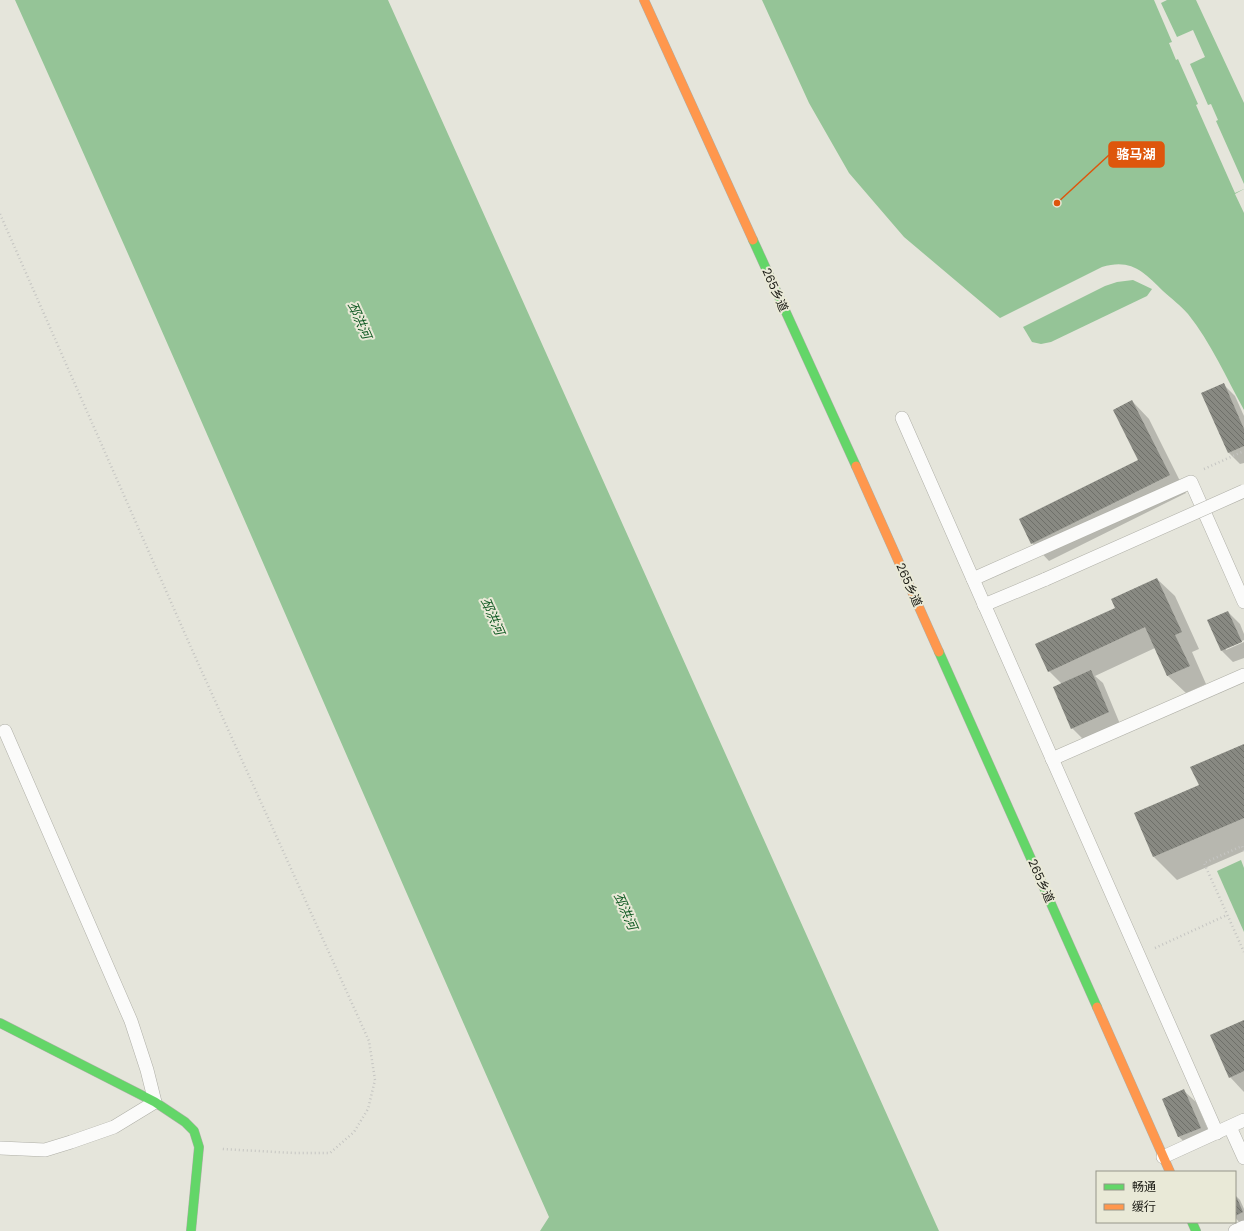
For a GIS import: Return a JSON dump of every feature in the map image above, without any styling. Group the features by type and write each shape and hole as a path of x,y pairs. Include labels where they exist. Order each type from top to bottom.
{"street":[{"name":"265乡道","path":"644,0 911,588 1170,1171"},
{"path":"0,1023 155,1102 185,1122 194,1131 199,1147 191,1231"}],"lane":[{"path":"902,418 1216,1133"},
{"path":"973,579 1191,482 1244,602"},
{"path":"984,605 1244,491"},
{"path":"1052,759 1244,675"},
{"path":"0,1148 45,1150 114,1127 155,1102 147,1070 130,1021 5,731"},
{"path":"1163,1157 1244,1120"},
{"path":"1230,1127 1244,1158"},
{"path":"1236,1231 1244,1227"}],"path":[{"path":"0,214 193,652 369,1042 375,1080 368,1109 354,1132 330,1153 294,1153 199,1147"},
{"path":"1191,482 1195,473 1244,451"},
{"path":"1244,851 1242,846 1204,864 1244,952"},
{"path":"1139,955 1227,915"}],"water":[{"name":"邳洪河","path":"15,0 388,0 939,1231 540,1231 549,1217 150,304"},
{"path":"762,0 1196,0 1244,103 1244,189 1235,194 1244,213 1244,410 1211,348 1188,314 1150,278 1136,268 1121,264 1102,267 1000,318 904,237 849,173 809,103"},
{"path":"1133,280 1152,289 1147,296 1051,342 1041,344 1032,342 1023,327 1105,286 1117,282"},
{"path":"1241,860 1244,868 1244,932 1217,871"}],"pier":[{"path":"1154,0 1167,0 1161,3 1177,37 1193,30 1205,57 1190,64 1208,105 1211,104 1218,120 1216,121 1244,184 1244,189 1235,193 1196,105 1198,104 1178,59 1176,60 1169,43 1172,42"}],"building":[{"path":"1224,383 1244,429 1244,446 1228,453 1201,393"},
{"path":"1132,400 1170,475 1031,544 1019,519 1138,460 1113,410"},
{"path":"1157,578 1182,632 1175,635 1190,666 1167,676 1145,627 1048,672 1035,644 1115,608 1111,599"},
{"path":"1228,611 1242,642 1221,651 1207,620"},
{"path":"1091,670 1109,712 1071,729 1053,687"},
{"path":"1244,744 1244,818 1153,857 1134,813 1199,785 1190,767"},
{"path":"1244,1020 1244,1071 1229,1078 1210,1035"},
{"path":"1184,1089 1201,1128 1178,1137 1162,1099"},
{"path":"1236,1196 1243,1212 1236,1216"}],"traffic: fast":[{"path":"753,240 856,466"},
{"path":"939,652 1097,1007"},
{"path":"0,1023 155,1102 185,1122 194,1131 199,1147 191,1231"},
{"path":"1192,1223 1196,1231"}],"traffic: slow":[{"path":"644,0 753,240"},
{"path":"856,466 939,652"},
{"path":"1097,1007 1170,1171"}],"place":[{"name":"骆马湖","path":"1057,203"}]}
